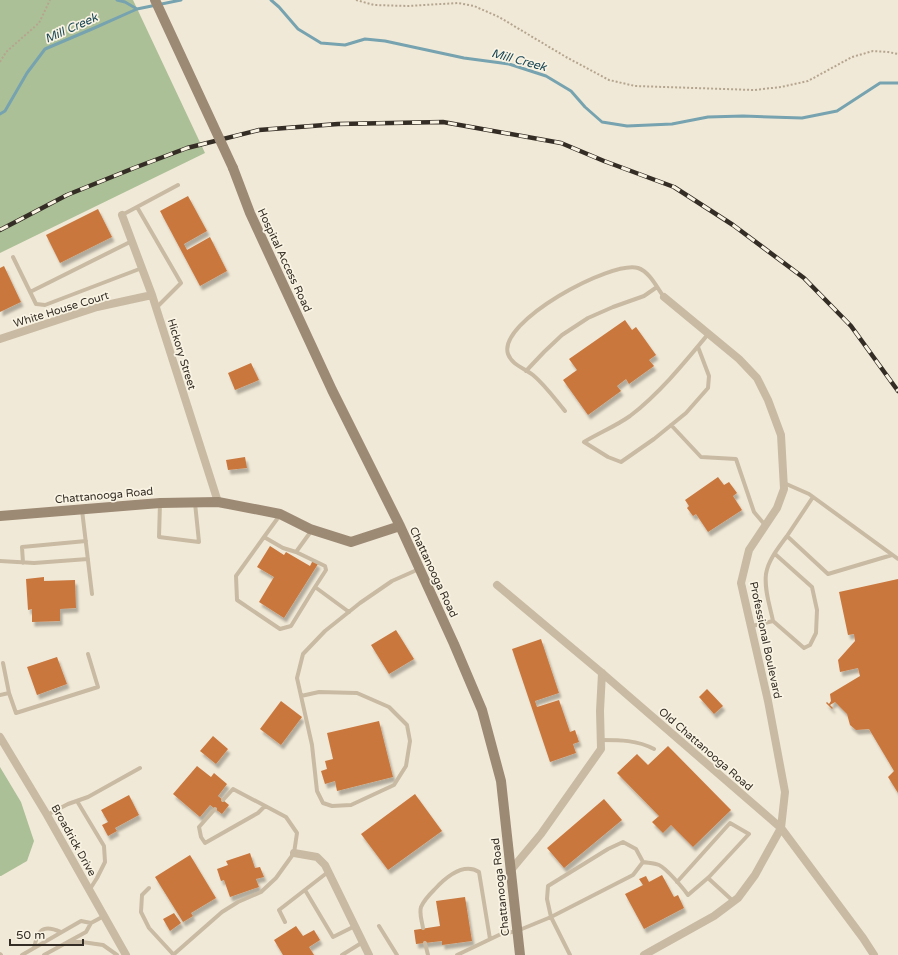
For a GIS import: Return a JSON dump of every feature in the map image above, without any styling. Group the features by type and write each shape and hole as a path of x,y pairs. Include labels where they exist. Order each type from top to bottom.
{"main road":[{"name":"Hospital Access Road","path":"155,0 233,168 250,213 332,390 400,526"},
{"name":"Chattanooga Road","path":"0,516 160,503 218,502 280,514 312,530 351,542 400,526 454,644 482,710 501,781 520,955"}],"street":[{"name":"Hickory Street","path":"122,215 152,295 218,502"},
{"name":"White House Court","path":"0,339 97,307 152,295"},
{"name":"Professional Boulevard","path":"645,955 714,916 738,898 754,875 781,828 785,792 768,700 742,583 749,550 777,508 784,489 781,435 768,400 757,378 739,359 710,333 664,297"},
{"name":"Old Chattanooga Road","path":"497,585 602,673 781,828 874,955"},
{"path":"511,870 541,834 601,749 600,711 602,673"},
{"name":"Broadrick Drive","path":"0,737 47,815 126,955"},
{"path":"294,853 317,857 325,865 364,942 369,955"}],"lane":[{"path":"122,215 178,185"},
{"path":"137,206 181,283 156,308"},
{"path":"30,292 132,241"},
{"path":"13,257 36,304 45,305 142,268"},
{"path":"565,411 533,375 513,362 508,354 507,343 516,328 544,304 571,288 605,274 631,266 640,269 653,280 664,297"},
{"path":"526,371 562,335 588,318 644,296 657,287"},
{"path":"698,347 708,376 708,388 686,412 671,425 621,462 608,457 584,442 629,416 653,395 710,333"},
{"path":"671,425 701,457 736,459 754,512 766,526"},
{"path":"784,483 813,497 898,560"},
{"path":"775,554 812,587 816,610 816,633 810,645 804,648 773,621 766,591 766,574 775,554 813,497"},
{"path":"160,503 159,537 199,542 195,502"},
{"path":"82,509 92,594"},
{"path":"264,537 283,548 296,552 325,566 326,570 291,626 280,629 237,600 236,576 280,514"},
{"path":"296,552 312,530"},
{"path":"787,536 828,574 892,555"},
{"path":"23,563 22,547 86,541"},
{"path":"0,560 34,563 88,558"},
{"path":"301,696 319,692 356,693 389,707 407,725 410,741 406,766 394,785 351,805 332,806 323,803 317,791 312,745 301,696 297,678 303,654 325,631 392,581 419,568"},
{"path":"315,587 349,612"},
{"path":"752,626 773,621"},
{"path":"3,663 9,693 16,713 98,687 88,654"},
{"path":"0,695 9,693"},
{"path":"601,740 624,740 644,744 654,749"},
{"path":"47,815 88,797 140,768"},
{"path":"149,888 142,894 141,912 149,928 173,955 222,912 238,902 261,892 276,878 294,853 297,833 286,817 233,789 223,800"},
{"path":"77,801 104,846 105,862 89,890"},
{"path":"215,809 199,827 201,837 205,843 258,813 265,806"},
{"path":"643,862 660,865 688,895 708,878 749,834 730,823 677,882"},
{"path":"570,955 551,917 547,899 548,886 623,842 636,849 643,862"},
{"path":"456,955 501,934 517,931 551,917 633,875 643,862"},
{"path":"423,928 420,913 425,900 444,879 460,870 474,869 479,872 490,939"},
{"path":"285,922 279,910 328,872"},
{"path":"708,878 734,902"},
{"path":"305,890 333,937 356,926"},
{"path":"44,955 86,932 91,923 104,916"},
{"path":"22,955 81,921 91,923"},
{"path":"378,926 397,955"},
{"path":"34,948 38,933 43,929 48,928 61,932"},
{"path":"69,942 103,945 116,955"},
{"path":"342,955 364,942"},
{"path":"425,943 428,955"}],"path":[{"path":"0,62 6,52 39,23 50,0"},
{"path":"356,0 374,5 408,6 458,3 474,6 499,17 566,57 609,80 635,86 754,90 781,87 808,81 852,57 873,51 898,54"}],"green space":[{"path":"0,0 133,0 205,153 0,253"},
{"path":"0,767 21,802 34,841 27,861 1,876 0,876"}],"building":[{"path":"188,196 207,231 184,244 187,250 210,237 227,271 200,286 160,211"},
{"path":"98,209 112,237 60,263 46,235"},
{"path":"4,266 21,302 0,312 0,268"},
{"path":"625,320 632,330 636,327 656,355 649,360 654,366 629,384 626,379 617,386 621,391 588,415 563,380 577,370 569,359"},
{"path":"251,363 259,380 235,390 228,373"},
{"path":"245,457 247,468 228,470 226,460"},
{"path":"718,477 724,485 729,482 737,493 733,496 742,510 708,532 696,514 693,516 687,508 689,506 685,500"},
{"path":"270,546 284,555 286,552 310,566 313,560 318,564 284,618 259,602 274,577 257,567"},
{"path":"44,577 44,581 75,580 76,608 60,609 60,621 32,622 32,609 28,610 26,579"},
{"path":"898,579 898,793 888,777 894,771 869,729 856,730 850,725 847,714 835,702 830,705 833,708 832,709 826,703 827,702 829,704 831,701 830,694 860,676 858,668 840,672 838,660 855,641 854,634 848,635 839,592"},
{"path":"396,630 414,659 389,674 371,645"},
{"path":"541,639 559,693 535,701 537,707 559,700 570,732 575,730 579,742 573,744 576,753 550,762 512,649"},
{"path":"57,657 67,684 37,695 27,667"},
{"path":"707,689 723,706 714,714 699,697"},
{"path":"281,701 302,717 281,745 260,729"},
{"path":"379,721 393,777 337,791 335,781 325,784 321,771 327,769 325,761 333,759 327,733"},
{"path":"213,736 228,749 216,764 200,751"},
{"path":"668,746 731,810 693,847 671,825 663,833 652,822 659,816 617,773 637,754 648,765"},
{"path":"197,766 211,777 214,773 227,784 218,796 229,805 222,814 210,805 200,817 173,794"},
{"path":"415,794 442,831 388,870 361,834"},
{"path":"129,795 139,815 115,828 117,831 108,836 102,825 108,822 101,810"},
{"path":"604,799 622,820 564,868 547,848"},
{"path":"250,853 255,868 260,867 264,877 256,879 259,887 230,897 224,880 221,881 217,869 228,865 226,861"},
{"path":"190,855 216,898 191,913 193,916 183,922 155,877"},
{"path":"662,875 674,897 678,895 684,908 644,929 625,894 643,885 639,879 646,876 649,882"},
{"path":"465,897 472,941 442,945 442,941 416,944 414,930 440,926 436,901"},
{"path":"174,913 181,923 170,931 163,919"},
{"path":"296,926 303,936 314,930 320,940 309,947 314,955 283,955 274,940"}],"waterway":[{"path":"117,0 125,2 137,9"},
{"name":"Mill Creek","path":"0,114 5,111 27,73 45,49 137,9 181,0"},
{"name":"Mill Creek","path":"271,0 298,29 321,43 345,45 365,39 385,41 464,58 509,64 546,76 571,91 585,107 602,122 627,126 672,124 708,117 743,116 802,118 837,111 880,83 898,83"}],"railway":[{"path":"0,230 67,195 134,168 187,148 259,130 338,124 443,122 561,143 674,187 733,225 804,278 851,326 898,391"}]}
